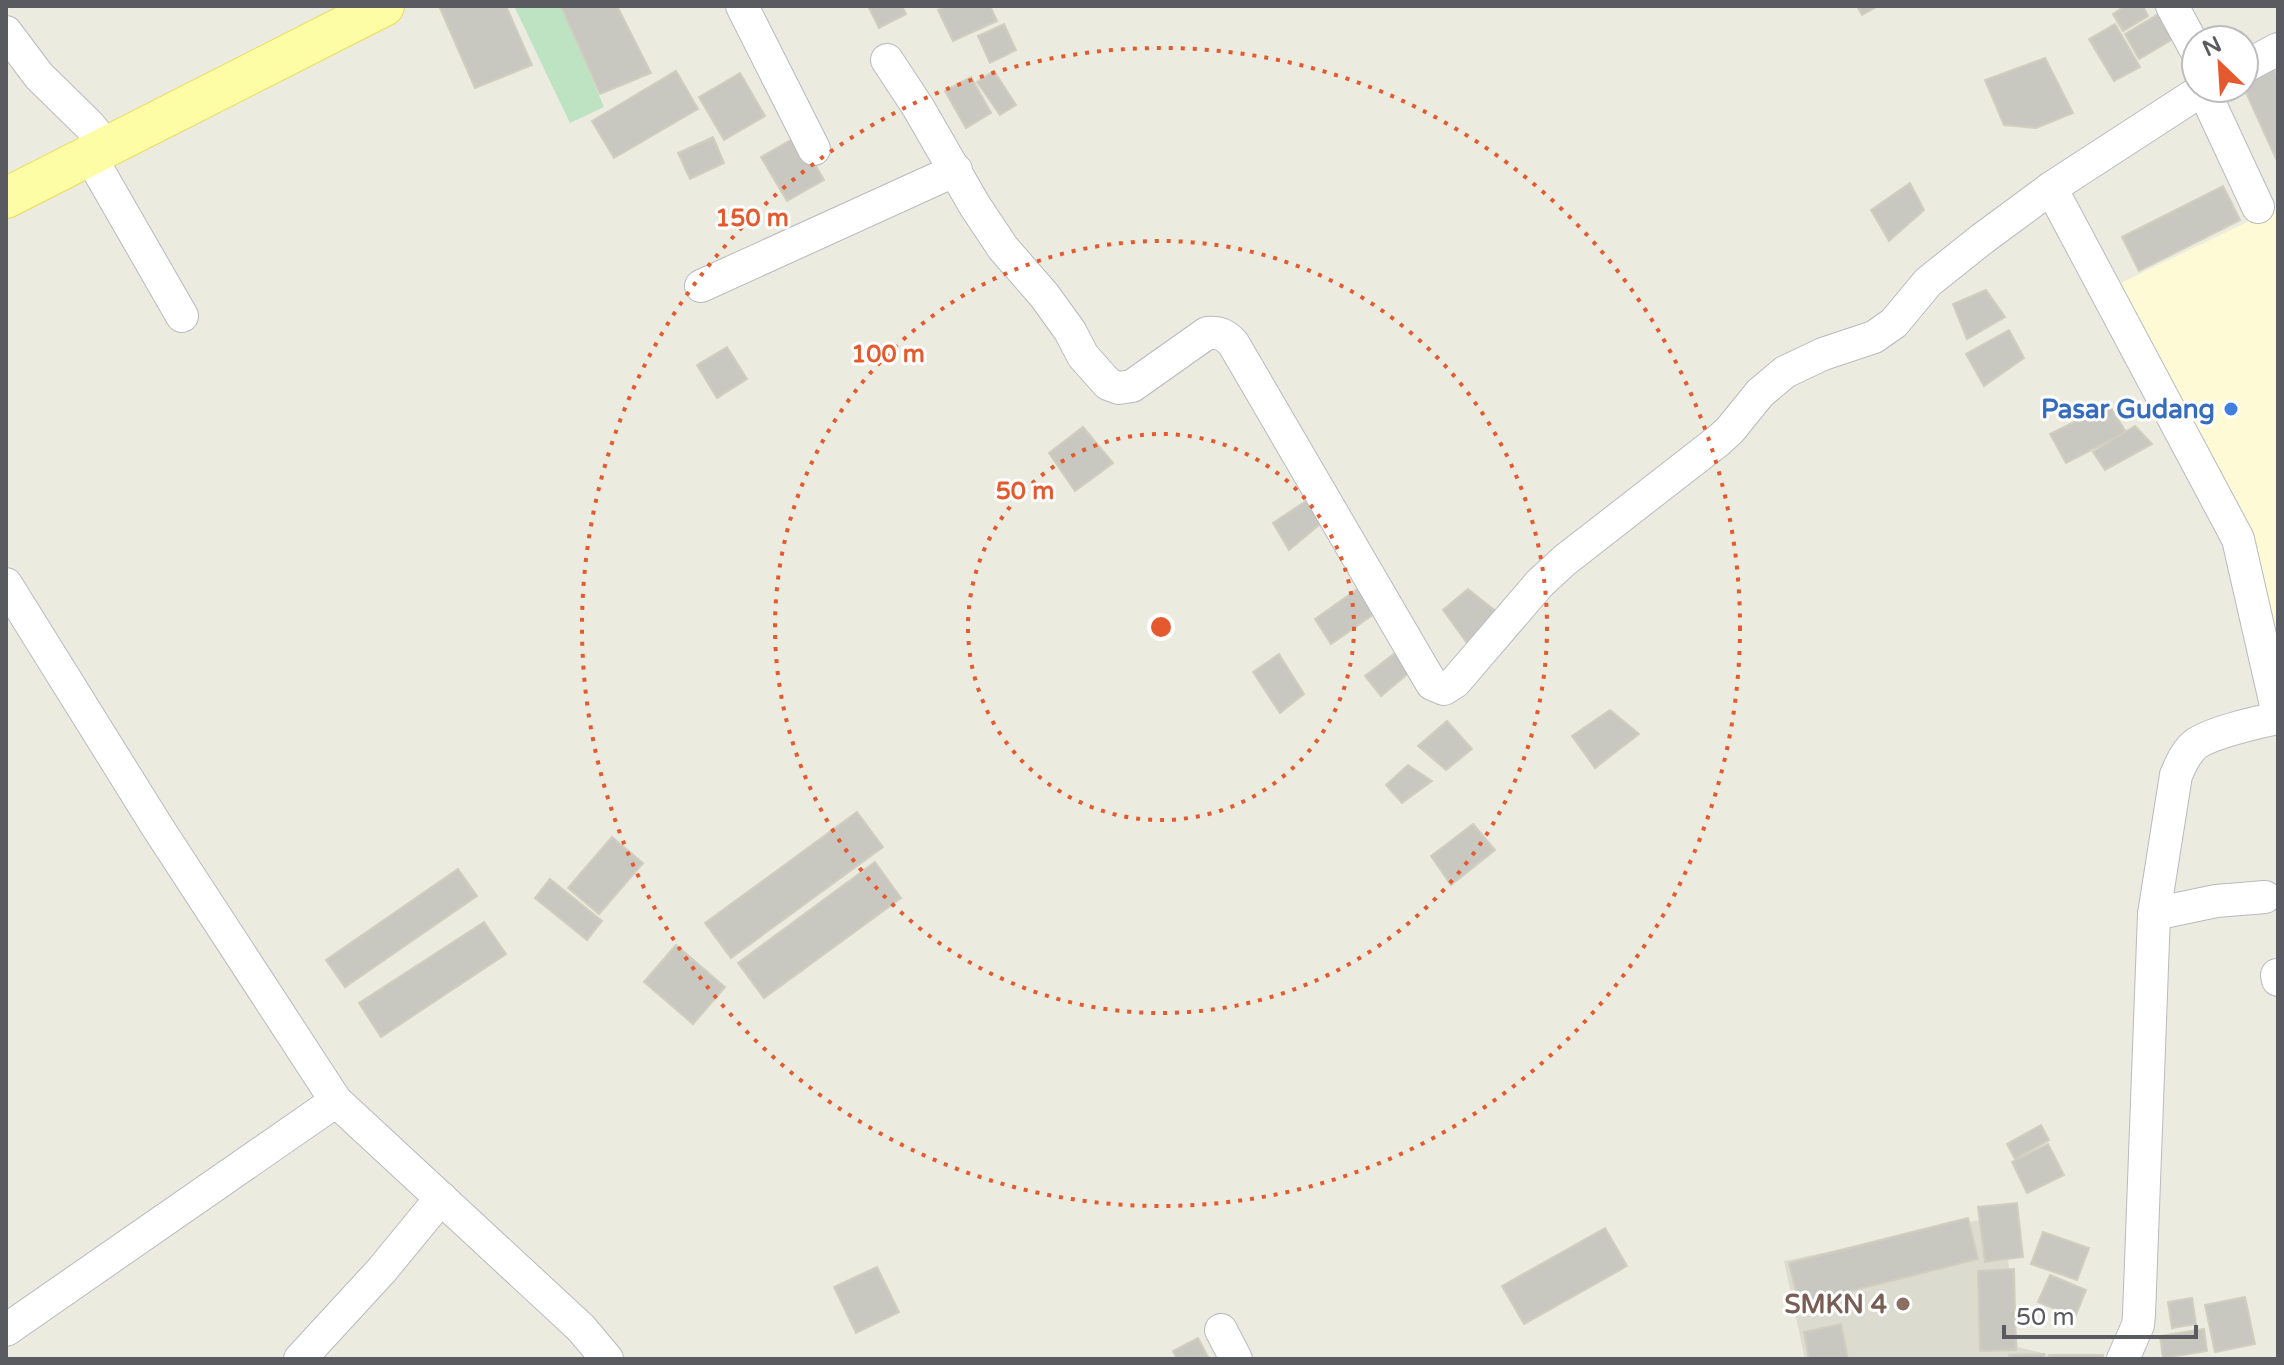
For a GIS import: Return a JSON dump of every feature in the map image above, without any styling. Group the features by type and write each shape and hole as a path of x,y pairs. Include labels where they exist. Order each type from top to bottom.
{"main road":[{"path":"6,198 384,6"}],"street":[{"path":"742,6 814,149"},
{"path":"2172,6 2182,24"},
{"path":"6,32 39,76 89,125 98,152 182,316"},
{"path":"2260,59 2278,49"},
{"path":"887,60 1003,248 1044,295 1070,331 1083,356 1108,384 1119,388 1132,386 1207,333 1224,335 1233,343 1432,684 1444,689 1455,682 1540,583 1718,441 1760,393 1785,372 1823,354 1874,337 1894,323 1928,282 2051,188 2181,104"},
{"path":"2211,104 2258,207"},
{"path":"701,286 956,170"},
{"path":"2051,188 2238,539 2278,716 2244,725 2196,744 2183,758 2176,775 2154,914 2140,1307 2138,1325 2123,1359"},
{"path":"7,589 336,1101 581,1328 607,1359"},
{"path":"2154,914 2216,901 2265,897"},
{"path":"7,1329 336,1101"},
{"path":"300,1359 382,1270 441,1198"},
{"path":"1221,1330 1236,1359"}],"shaded area":[{"name":"Pasar Gudang","path":"2278,207 2278,653 2119,284"},
{"name":"SMKN 4","path":"2003,1215 2018,1347 2065,1359 1805,1359 1784,1261"}],"green space":[{"path":"514,6 561,6 604,107 570,123"}],"building":[{"path":"439,6 506,6 532,65 475,88"},
{"path":"561,6 617,6 651,73 600,94"},
{"path":"868,6 902,6 906,14 879,28"},
{"path":"947,6 990,6 997,21 953,41 938,10"},
{"path":"1857,6 1878,6 1862,15"},
{"path":"2125,6 2143,6 2148,16 2123,31 2113,14"},
{"path":"2168,8 2180,28 2180,35 2139,59 2125,34"},
{"path":"1004,24 1016,50 990,63 978,36"},
{"path":"2115,24 2140,67 2114,81 2089,39"},
{"path":"2045,58 2073,113 2036,128 2004,125 1985,80"},
{"path":"2271,63 2278,78 2278,163 2251,104 2260,104 2260,68"},
{"path":"676,71 698,109 614,158 592,121"},
{"path":"994,71 1016,105 1000,115 977,82"},
{"path":"740,73 765,116 724,140 699,97"},
{"path":"971,77 991,113 966,128 945,91"},
{"path":"798,136 824,180 787,201 761,157"},
{"path":"713,137 724,163 690,179 678,153"},
{"path":"1910,183 1924,210 1889,241 1871,210"},
{"path":"2223,186 2240,220 2139,271 2122,237"},
{"path":"1986,290 2005,317 1967,339 1953,304"},
{"path":"2009,330 2024,358 1984,386 1966,354"},
{"path":"727,347 747,379 717,398 697,365"},
{"path":"2109,405 2126,432 2066,463 2050,434"},
{"path":"2135,426 2152,444 2105,470 2093,452"},
{"path":"1083,427 1113,463 1075,491 1049,453"},
{"path":"1309,499 1325,520 1289,550 1273,523"},
{"path":"1363,585 1384,607 1331,644 1315,619"},
{"path":"1468,589 1497,612 1467,643 1443,610"},
{"path":"1400,649 1416,667 1381,696 1365,676"},
{"path":"1279,654 1304,694 1280,713 1253,672"},
{"path":"1610,710 1639,734 1595,768 1572,736"},
{"path":"1447,721 1472,749 1446,770 1418,746"},
{"path":"1408,765 1432,781 1402,803 1386,785"},
{"path":"857,812 883,847 731,958 705,923"},
{"path":"1473,824 1495,850 1451,885 1431,856"},
{"path":"612,837 643,863 599,914 568,888"},
{"path":"875,862 901,898 764,998 738,963"},
{"path":"458,869 477,896 345,987 326,960"},
{"path":"550,879 602,921 587,940 535,898"},
{"path":"484,922 506,954 381,1037 359,1003"},
{"path":"676,945 725,987 693,1024 644,982"},
{"path":"2041,1125 2049,1140 2015,1159 2007,1144"},
{"path":"2048,1144 2064,1175 2027,1193 2012,1162"},
{"path":"2017,1203 2023,1257 1985,1262 1978,1207"},
{"path":"1968,1218 1978,1259 1799,1304 1789,1263"},
{"path":"1605,1228 1627,1266 1524,1324 1502,1286"},
{"path":"2043,1232 2089,1248 2077,1280 2031,1264"},
{"path":"877,1267 899,1312 856,1333 834,1287"},
{"path":"2014,1269 2016,1350 1980,1351 1978,1271"},
{"path":"2050,1275 2086,1290 2075,1317 2038,1302"},
{"path":"2245,1297 2255,1344 2215,1352 2205,1305"},
{"path":"2192,1298 2196,1324 2172,1328 2168,1302"},
{"path":"1841,1324 1848,1359 1809,1359 1804,1332"},
{"path":"2204,1329 2207,1351 2163,1358 2160,1336"},
{"path":"1198,1338 1209,1359 1177,1359 1173,1351"},
{"path":"2044,1354 2044,1359 2009,1359 2009,1355"},
{"path":"2049,1355 2103,1355 2103,1359 2049,1359"}],"place":[{"name":"Pasar Gudang","path":"2231,409"},
{"name":"SMKN 4","path":"1903,1304"}]}
